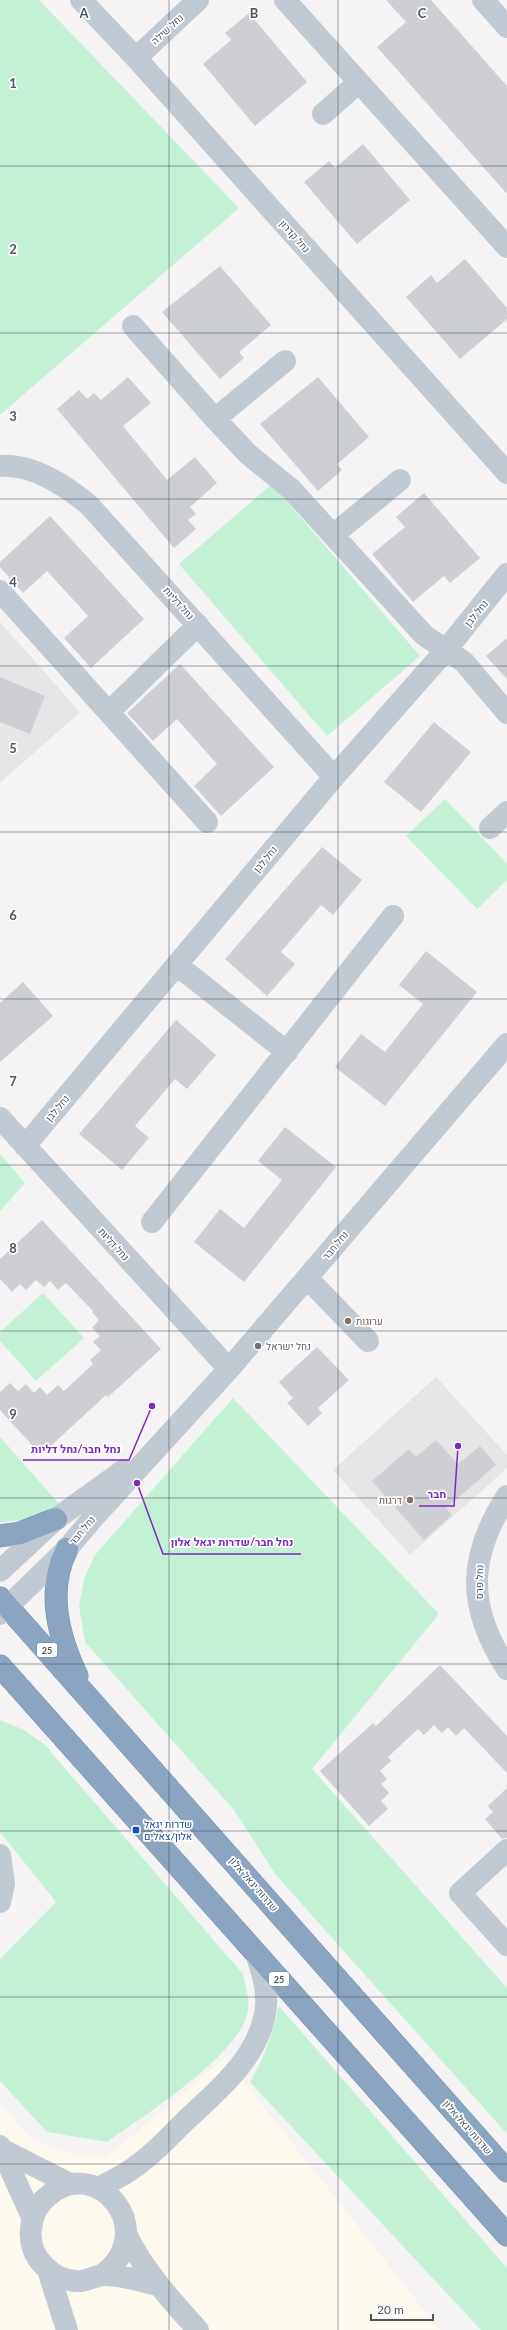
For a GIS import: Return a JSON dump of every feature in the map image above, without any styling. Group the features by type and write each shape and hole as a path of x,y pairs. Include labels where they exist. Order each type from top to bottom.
{"highway":[{"path":"0,1536 20,1533 56,1519"},
{"path":"67,1549 56,1576 57,1611 65,1645 87,1695"},
{"name":"שדרות יגאל אלון","path":"3,1606 87,1695 507,2171"},
{"name":"25","path":"0,1666 507,2235"},
{"path":"0,1691 32,1708 50,1723"}],"street":[{"name":"נחל קדרון","path":"81,0 136,58 507,473"},
{"name":"נחל שילה","path":"136,58 198,0"},
{"path":"285,0 507,247"},
{"path":"483,0 507,27"},
{"path":"323,114 359,82"},
{"path":"133,326 215,420 248,454 291,489 424,635 464,662 507,713"},
{"path":"215,420 285,361"},
{"name":"נחל דליות","path":"0,466 24,469 48,478 68,488 88,504 334,777"},
{"path":"333,536 400,480"},
{"name":"נחל לבן","path":"25,1146 334,777 446,650 507,574"},
{"path":"0,591 207,822"},
{"path":"109,712 198,625"},
{"path":"490,828 507,812"},
{"path":"152,1222 393,916"},
{"path":"177,965 287,1052"},
{"name":"נחל חבר","path":"3,1606 67,1549 160,1443 229,1369 507,1044"},
{"name":"נחל דליות","path":"0,1118 229,1369"},
{"path":"307,1278 368,1341"},
{"name":"נחל חבר","path":"0,1570 56,1519 160,1443"},
{"name":"נחל פרס","path":"507,1496 492,1518 482,1545 478,1573 478,1600 483,1625 493,1647 507,1669"},
{"path":"507,1850 460,1892 507,1945"},
{"path":"0,1855 4,1884 0,1902"},
{"path":"98,2188 122,2176 144,2160 227,2082 240,2066 258,2036 264,2018 267,1997 266,1982 256,1953"},
{"path":"2,2148 70,2184 86,2185 98,2188 116,2202 124,2218 127,2236 136,2254 158,2285 198,2330"},
{"path":"2,2148 32,2217"},
{"path":"70,2184 53,2191 40,2202 32,2217 30,2236 35,2255 48,2270 68,2280 92,2279 102,2275 120,2258 127,2236"},
{"path":"48,2270 67,2330"},
{"path":"102,2275 120,2276 158,2285"}],"shaded area":[{"path":"0,622 80,712 0,783"},
{"path":"436,1377 507,1455 507,1468 410,1555 333,1470"},
{"path":"225,2058 440,2330 0,2330 0,2103 31,2139 80,2156 107,2157"}],"green space":[{"path":"0,0 39,0 239,208 0,415"},
{"path":"272,484 420,656 327,736 179,564"},
{"path":"445,799 507,864 507,880 477,909 406,836"},
{"path":"0,1154 25,1183 0,1211"},
{"path":"43,1293 84,1338 36,1381 0,1341 0,1332"},
{"path":"233,1398 439,1614 312,1769 507,1988 507,2134 276,1875 234,1810 85,1642 79,1606 84,1579 95,1555"},
{"path":"0,1437 60,1505 38,1519 0,1522"},
{"path":"0,1720 24,1730 44,1744 243,1974 248,1997 248,2010 242,2027 228,2046 189,2083 107,2142 47,2132 0,2081 0,1959 56,1902 0,1832"},
{"path":"279,2006 507,2268 507,2330 481,2330 250,2082 268,2045"}],"building":[{"path":"386,0 431,0 507,86 507,194 377,47 406,22"},
{"path":"249,13 307,82 255,126 203,64 231,40 225,33"},
{"path":"363,144 410,200 357,244 304,182 329,161 335,168"},
{"path":"465,259 507,308 507,319 460,359 406,297 431,275 437,283"},
{"path":"220,266 271,325 239,352 244,358 220,379 162,312"},
{"path":"128,377 151,403 123,426 167,480 195,457 217,483 190,507 196,514 188,520 196,529 174,548 57,409 79,390 87,399 94,393 101,400"},
{"path":"318,377 369,437 337,464 342,470 318,491 260,424"},
{"path":"424,493 480,558 450,583 444,576 413,602 372,554 405,527 396,517"},
{"path":"50,516 144,619 91,668 64,638 88,616 47,571 23,593 0,567 0,562"},
{"path":"507,638 507,679 486,656"},
{"path":"180,664 274,767 221,816 194,786 217,764 177,719 153,741 127,713"},
{"path":"0,677 45,696 30,734 0,722"},
{"path":"434,722 471,752 421,812 384,782"},
{"path":"322,847 362,880 333,915 321,905 281,952 295,964 267,996 225,959"},
{"path":"426,951 477,992 385,1106 335,1067 361,1034 385,1052 423,1004 399,985"},
{"path":"23,982 53,1016 0,1062 0,1003"},
{"path":"176,1020 216,1055 187,1089 175,1079 135,1126 149,1138 122,1170 79,1134"},
{"path":"285,1127 336,1167 244,1282 194,1242 220,1209 244,1228 282,1180 258,1161"},
{"path":"42,1220 161,1349 108,1397 106,1395 41,1455 0,1410 0,1392 10,1383 18,1391 26,1384 34,1393 40,1387 47,1395 58,1385 64,1391 93,1364 90,1360 101,1350 93,1342 100,1336 92,1328 99,1320 92,1312 93,1311 66,1283 58,1290 50,1281 44,1287 36,1280 26,1290 20,1284 12,1292 0,1279 0,1259"},
{"path":"317,1347 349,1380 318,1408 322,1413 308,1426 287,1403 293,1398 279,1382"},
{"path":"436,1440 458,1464 480,1446 496,1465 446,1508 452,1515 424,1540 372,1481 409,1449 416,1457"},
{"path":"440,1665 507,1736 507,1773 464,1728 456,1736 448,1727 442,1733 434,1725 424,1735 418,1729 388,1757 391,1761 380,1771 387,1779 381,1784 389,1793 381,1801 388,1809 369,1826 320,1771 373,1723 376,1726"},
{"path":"507,1788 507,1838 502,1839 485,1819 493,1812 488,1806"}],"place":[{"name":"ערוגות","path":"348,1321"},
{"name":"נחל ישראל","path":"258,1346"},
{"name":"נחל חבר/נחל דליות","path":"152,1406"},
{"name":"חבר","path":"458,1446"},
{"name":"נחל חבר/שדרות יגאל אלון","path":"137,1483"},
{"name":"דרגות","path":"410,1500"},
{"name":"שדרות יגאל אלון/צאלים","path":"136,1830"}]}
